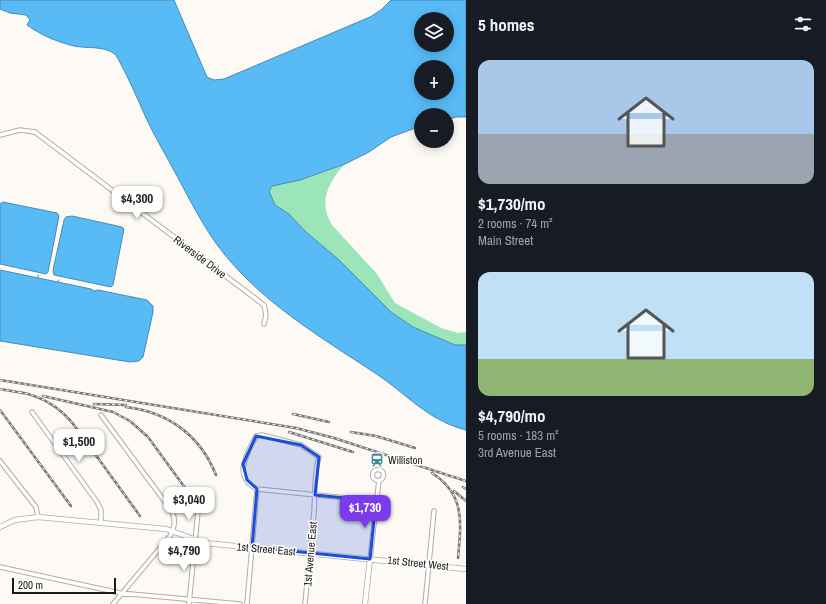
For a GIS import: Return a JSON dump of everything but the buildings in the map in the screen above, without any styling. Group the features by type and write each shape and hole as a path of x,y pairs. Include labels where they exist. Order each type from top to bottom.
{"main road":[{"name":"1st Street East","path":"0,528 14,520 38,517 172,530 195,541 252,548 370,558"},
{"name":"1st Street West","path":"370,558 466,569"},
{"path":"365,604 370,558"}],"street":[{"name":"Riverside Drive","path":"0,136 20,130 35,132 264,305 266,309 264,324"},
{"path":"32,412 97,502 101,510 101,523"},
{"path":"101,415 174,516 172,530 120,593 113,604"},
{"name":"1st Avenue East","path":"258,489 250,485 247,480 243,464 244,458 256,436 269,437 301,445 319,457 305,604"},
{"path":"0,461 36,507 38,517"},
{"path":"370,558 379,480"},
{"path":"247,604 258,489 376,501"},
{"path":"189,602 199,502"},
{"path":"425,604 434,512"},
{"path":"0,567 120,593 189,602 240,604"}],"highlighted area":[{"path":"256,436 301,445 319,457 315,495 376,501 370,559 252,547 257,489 247,480 243,464"}],"green space":[{"path":"345,164 330,185 325,201 328,217 332,225 377,274 395,303 441,328 458,333 466,332 466,345 455,345 413,327 391,312 289,214 275,205 269,192 271,186 300,180"}],"water":[{"path":"0,0 174,0 207,77 214,80 224,79 370,17 381,10 391,0 466,0 466,117 454,118 454,108 414,108 414,129 391,137 369,152 345,164 300,180 272,186 269,191 275,205 289,214 305,231 338,259 391,312 413,327 455,345 466,345 466,430 452,426 440,420 418,406 375,373 312,331 271,301 234,266 218,246 196,212 150,127 116,55 106,50 79,47 55,40 27,25 30,20 26,15 10,13 0,9"},
{"path":"3,202 57,213 59,216 48,272 46,274 0,264 0,204"},
{"path":"72,216 122,227 124,229 113,285 111,287 54,275 53,270 64,220 66,217"},
{"path":"0,270 91,289 94,291 98,290 147,300 153,306 153,312 143,357 139,361 130,362 0,341"}],"railway":[{"path":"0,380 296,428 334,438 466,481"},
{"path":"0,389 23,393"},
{"path":"19,392 43,399 56,407 68,418 140,516"},
{"path":"43,396 113,412 130,421 148,437 191,496"},
{"path":"94,404 126,405"},
{"path":"126,407 156,414 181,428 192,437 201,448 216,475"},
{"path":"0,410 71,506"},
{"path":"293,414 329,422"},
{"path":"289,432 353,452"},
{"path":"351,432 376,436 415,448"},
{"path":"432,473 443,482 451,491 456,500 460,522 458,558"},
{"path":"454,491 466,501"}],"place":[{"name":"Williston","path":"377,460"}]}
